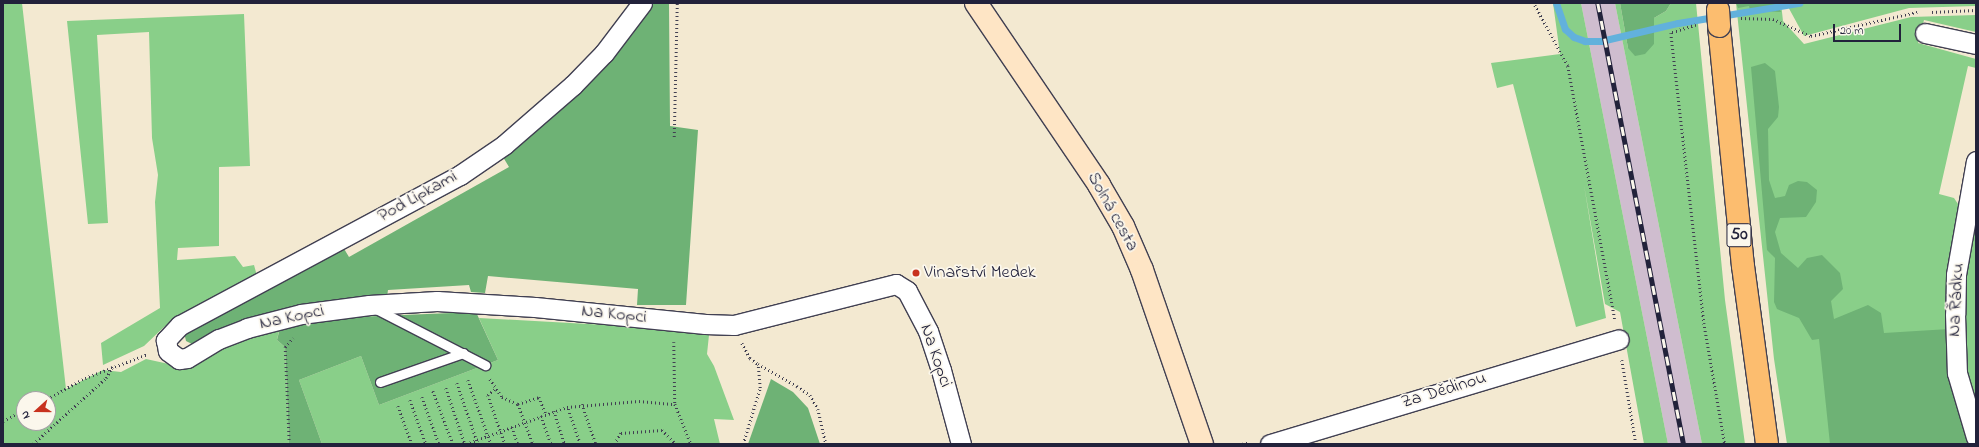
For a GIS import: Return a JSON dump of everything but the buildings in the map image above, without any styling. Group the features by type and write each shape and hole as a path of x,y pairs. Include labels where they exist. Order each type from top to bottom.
{"main road":[{"name":"50","path":"1723,14 1743,266 1767,444"}],"street":[{"name":"Pod Lipkami","path":"166,348 168,337 180,325 460,175 504,145 573,85 604,54 642,3"},
{"name":"Solná cesta","path":"976,3 1099,185 1123,226 1142,270 1202,444"},
{"path":"1925,33 1976,44"},
{"name":"Na Řádku","path":"1976,161 1956,275 1954,314 1957,372 1976,437"},
{"name":"Na Kopci","path":"166,348 172,356 182,359 219,339 247,328 301,314 369,305 445,301 535,307 674,321 734,325 892,284 901,285 916,306 935,350 961,444"},
{"name":"Za Dědinou","path":"1270,444 1619,339"}],"lane":[{"path":"369,305 485,365"},
{"path":"380,382 463,353"}],"path":[{"path":"674,137 677,3"},
{"path":"1535,5 1568,66 1619,339 1636,444"},
{"path":"1929,12 1976,10"},
{"path":"1723,14 1773,19 1811,36 1921,12"},
{"path":"1696,25 1672,33 1704,323 1725,444"},
{"path":"674,321 675,404 691,444"},
{"path":"734,325 744,348 758,364 797,386 810,396 818,410 826,444"},
{"path":"289,444 285,347 296,336"},
{"path":"56,394 85,378 166,348"},
{"path":"743,444 760,388 758,364"},
{"path":"485,365 495,390 502,397 518,404 539,397 546,414"},
{"path":"33,444 106,378 112,367"},
{"path":"468,380 491,444"},
{"path":"457,383 478,444"},
{"path":"446,388 466,444 554,411 582,404 639,401 675,404"},
{"path":"495,390 488,395 505,444"},
{"path":"433,391 453,444"},
{"path":"422,397 439,444"},
{"path":"410,400 426,444"},
{"path":"518,404 533,444"},
{"path":"582,404 596,444"},
{"path":"398,406 412,444"},
{"path":"567,407 580,444"},
{"path":"554,411 565,444"},
{"path":"3,421 16,414"},
{"path":"541,416 551,444"},
{"path":"512,427 518,444"},
{"path":"614,444 621,434 662,430 676,444"}],"shaded area":[{"path":"1581,3 1615,3 1702,444 1668,444"}],"green space":[{"path":"3,3 22,3 66,389 103,370 121,372 146,359 178,366 212,348 280,326 277,340 285,347 289,444 3,444"},
{"path":"652,3 669,3 670,126 698,130 686,305 637,305 638,289 488,276 485,293 471,292 469,285 388,290 387,297 192,344 186,341 184,332 343,247 349,257 509,167 503,157 588,84 632,35"},
{"path":"1553,3 1581,3 1668,444 1644,444 1620,312 1605,304 1584,185 1606,318 1576,327 1513,84 1497,88 1491,63 1560,54"},
{"path":"1615,3 1620,3 1628,48 1654,44 1654,18 1666,11 1671,3 1696,3 1725,300 1745,444 1702,444"},
{"path":"1620,3 1671,3 1666,11 1654,18 1654,44 1645,54 1635,56 1628,48"},
{"path":"1736,3 1781,3 1783,21 1804,44 1911,17 1976,15 1976,32 1924,20 1918,43 1976,59 1976,68 1968,66 1939,194 1954,198 1960,207 1949,329 1875,444 1787,444 1774,359"},
{"path":"1736,3 1777,3 1781,12 1750,10 1749,6 1738,8"},
{"path":"1786,3 1976,3 1976,6 1909,8 1804,36"},
{"path":"244,14 250,166 219,167 219,246 178,248 177,260 235,256 243,267 254,265 257,276 164,327 144,346 103,365 101,343 160,308 155,202 158,175 152,138 149,32 97,35 108,223 88,224 67,21"},
{"path":"1765,63 1775,71 1779,107 1778,117 1768,129 1769,180 1775,198 1785,196 1789,185 1798,181 1807,182 1817,190 1816,202 1806,217 1780,218 1775,232 1781,253 1798,268 1807,258 1822,255 1840,273 1843,289 1831,301 1834,319 1868,305 1881,313 1884,333 1949,329 1974,444 1830,444 1819,339 1812,340 1799,318 1777,309 1774,302 1775,258 1767,250 1751,67"},
{"path":"1976,191 1976,417 1968,397 1960,325 1963,277"},
{"path":"476,312 498,360 379,405 361,356 299,380 322,444 289,444 285,347 277,340 281,324 305,319"},
{"path":"479,318 606,325 709,335 707,354 714,366 734,420 714,419 720,444 322,444 299,380 361,356 379,405 498,360"},
{"path":"771,379 793,392 808,408 820,444 748,444"}],"waterway":[{"path":"1556,3 1565,29 1574,37 1585,41 1601,41 1678,23 1799,3"}],"railway":[{"path":"1598,3 1684,444"}],"place":[{"name":"Vinařství Medek","path":"916,273"}]}
